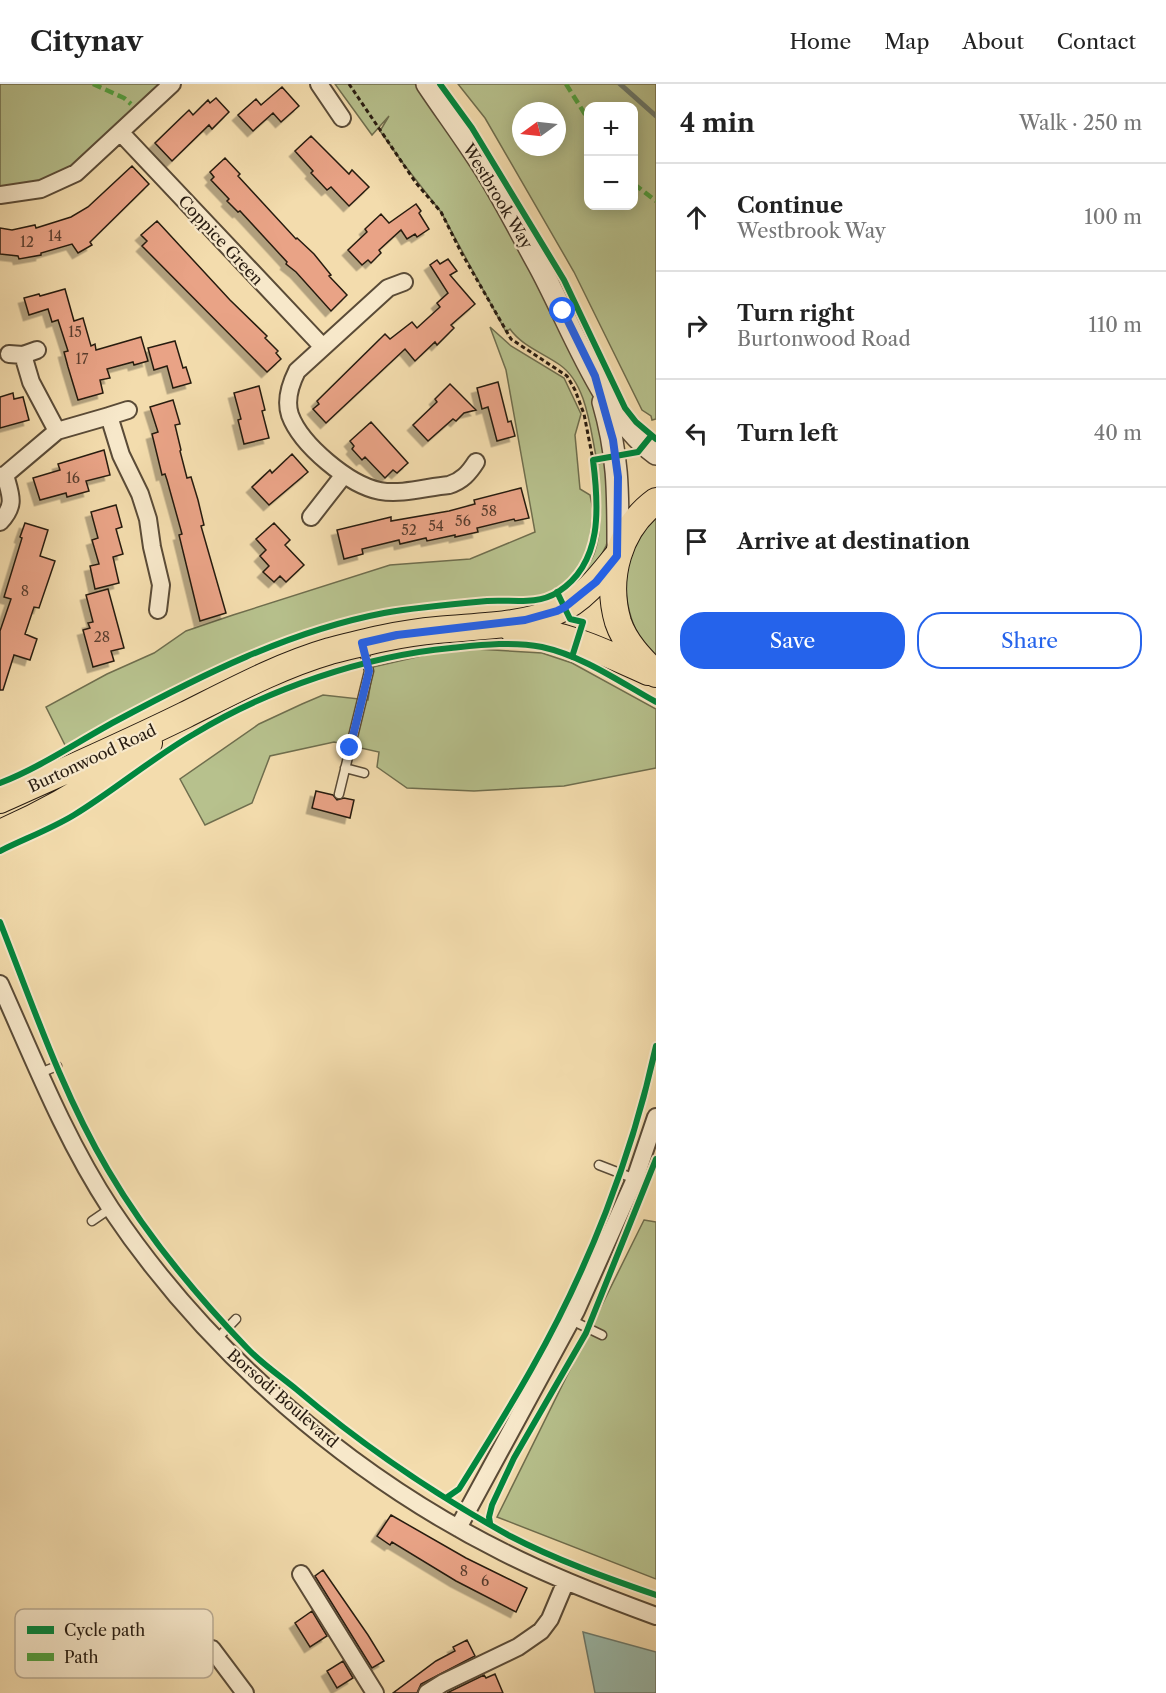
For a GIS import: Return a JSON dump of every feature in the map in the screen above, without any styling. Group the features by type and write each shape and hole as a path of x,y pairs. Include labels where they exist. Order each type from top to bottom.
{"main road":[{"path":"656,501 632,525 618,555 612,590 618,623 634,653 656,675"},
{"name":"Burtonwood Road","path":"0,800 287,666 362,643 426,631 525,620 565,607 596,582 618,555"},
{"name":"Burtonwood Road","path":"485,626 543,633 577,640 656,675"},
{"name":"Burtonwood Road","path":"0,833 45,812 102,777 135,755 185,715"}],"street":[{"path":"0,195 42,189 76,173 172,84"},
{"path":"319,84 342,118"},
{"name":"Westbrook Way","path":"427,84 488,174 540,267 595,376 624,423 656,454"},
{"name":"Coppice Green","path":"121,133 322,346"},
{"path":"406,281 388,288 297,370 289,388 290,415 304,439 343,476 363,486 396,492 449,485 462,479 476,460"},
{"path":"23,353 31,382 57,431"},
{"name":"Westbrook Way","path":"595,376 616,456 619,498 618,555"},
{"path":"0,522 8,513 11,505 3,476 57,431 128,410"},
{"path":"109,416 121,455 140,494 148,519 161,585 157,611"},
{"path":"311,517 343,476"},
{"name":"Borsodi Boulevard","path":"0,984 75,1146 111,1208 155,1269 244,1368 316,1430 366,1468 458,1528 504,1553 566,1581 656,1616"},
{"path":"458,1528 571,1320 635,1179 656,1117"},
{"path":"301,1574 375,1693"},
{"path":"427,1693 518,1647 541,1631 550,1619 566,1581"},
{"path":"213,1650 245,1693"}],"lane":[{"path":"339,794 369,671 362,643"},
{"path":"345,768 364,773"},
{"path":"40,1073 57,1066"},
{"path":"599,1166 635,1179"},
{"path":"92,1221 111,1208"},
{"path":"217,1339 236,1319"},
{"path":"571,1320 602,1335"}],"path":[{"path":"349,84 416,183 441,212 511,339 567,376 584,414 594,472"},
{"path":"593,460 616,456"}],"green space":[{"path":"0,84 160,84 77,163 53,178 0,188"},
{"path":"335,84 415,84 469,162 521,251 595,399 610,453 596,456 586,406 569,373 527,345 510,329 506,332 441,212 380,131 389,116 372,135"},
{"path":"458,84 656,84 656,419 652,420 651,416 642,410 574,272 485,118"},
{"path":"490,327 511,346 564,378 581,414 575,435 580,489 590,495 593,510 588,554 578,570 557,592 530,602 438,606 383,613 326,628 248,656 67,749 46,707 107,674 154,653 186,631 390,565 470,559 535,532 506,370"},
{"path":"611,461 612,504 609,537 600,557 575,588 573,586 594,554 599,532 597,464"},
{"path":"656,517 656,658 646,646 631,619 626,588 630,557 645,529"},
{"path":"476,649 542,653 572,663 656,709 656,768 564,786 474,791 407,788 377,767 379,752 334,742 270,756 252,803 205,825 180,779 259,724 323,695 368,700 373,667 434,653"},
{"path":"644,1220 656,1222 656,1579 497,1517"}],"shaded area":[{"path":"583,1632 656,1652 656,1693 595,1693"}],"building":[{"path":"282,87 299,106 281,122 273,113 253,131 238,115 256,99 261,105"},
{"path":"216,98 229,112 212,129 209,125 172,161 155,143 189,110 193,115 208,100 210,103"},
{"path":"311,136 349,174 352,170 369,187 349,206 331,187 327,190 295,151"},
{"path":"225,158 240,174 238,176 296,239 314,254 331,275 329,276 347,295 331,311 240,211 238,212 227,201 229,199 211,180 214,177 210,172"},
{"path":"132,166 149,184 90,242 92,245 78,253 72,244 41,253 41,255 19,259 18,256 0,254 0,228 12,230 35,225 36,228 71,217 88,207"},
{"path":"416,204 429,229 417,237 415,234 407,239 401,230 379,250 381,253 371,263 368,260 362,265 348,250 367,232 365,229 381,214 389,223"},
{"path":"157,221 230,300 267,336 265,338 278,351 276,353 281,359 267,372 142,246 147,241 141,235"},
{"path":"448,259 457,271 450,275 475,304 451,325 454,328 437,345 435,342 415,361 405,349 326,423 313,409 319,404 317,401 385,334 390,339 412,322 417,328 440,307 437,303 448,293 430,265 437,260 440,264"},
{"path":"65,289 74,321 83,318 91,346 95,344 96,350 141,337 148,361 134,365 133,362 107,369 110,378 100,380 103,393 78,400 64,352 68,351 58,320 52,322 48,309 29,315 24,298"},
{"path":"175,341 183,368 186,367 191,383 173,388 167,366 154,370 148,348"},
{"path":"498,382 508,422 511,421 515,436 497,441 488,407 482,409 477,388"},
{"path":"450,384 476,410 464,413 456,421 453,419 428,441 413,425 437,402 435,399"},
{"path":"259,386 269,438 244,444 238,420 241,419 234,393"},
{"path":"13,393 14,399 23,397 29,420 0,428 0,397"},
{"path":"173,400 180,424 175,425 180,451 187,478 191,477 198,500 204,525 201,526 226,613 200,621 179,535 182,534 165,474 162,475 152,434 158,432 150,407"},
{"path":"371,422 408,463 397,473 393,470 385,478 365,457 362,460 352,449 354,446 350,441"},
{"path":"104,450 110,475 86,481 89,491 67,497 66,493 40,500 33,478 60,470 58,464"},
{"path":"292,454 308,472 269,505 252,487 270,470 272,473"},
{"path":"521,488 529,518 515,521 514,519 477,528 478,532 455,537 455,535 427,541 426,538 400,544 399,540 362,549 363,554 344,559 337,530 391,517 391,521 449,511 475,504 474,500"},
{"path":"116,505 122,527 116,529 123,554 113,557 119,583 95,589 90,566 99,564 92,540 98,538 91,512"},
{"path":"25,523 48,530 40,556 55,561 39,608 34,607 25,634 37,639 30,660 14,655 3,690 0,690 0,631 11,599 4,597"},
{"path":"274,523 290,540 285,545 304,565 286,582 280,576 274,582 263,572 269,566 260,556 266,550 256,539"},
{"path":"108,589 124,648 111,651 114,661 93,667 83,630 90,628 88,623 93,622 86,595"},
{"path":"316,791 333,795 337,800 344,798 354,800 350,818 312,808"},
{"path":"391,1515 466,1558 527,1588 516,1612 456,1581 392,1542 390,1545 377,1536"},
{"path":"323,1570 384,1661 372,1668 315,1576"},
{"path":"312,1611 327,1636 310,1647 295,1623"},
{"path":"467,1640 475,1656 421,1684 417,1693 393,1693 436,1661 455,1651 453,1647"},
{"path":"343,1661 353,1678 337,1688 327,1671"},
{"path":"495,1674 503,1693 447,1693 484,1675 486,1678"}],"waterway":[{"path":"620,84 656,116"}],"marked path":[{"path":"93,84 124,98 131,104"},
{"path":"566,84 584,113"},
{"path":"638,187 656,201"}],"cycle path":[{"path":"440,84 472,128 564,280 625,408 636,422 656,439"},
{"path":"0,783 30,770 116,721 213,672 314,631 384,613 487,601 541,599 558,592 573,580 583,566 595,533 596,496 593,460 638,452 651,436"},
{"path":"557,592 570,619 583,622 572,657"},
{"path":"0,851 74,815 163,753 223,718 285,689 385,658 473,646 531,645 557,651 587,663 656,702"},
{"path":"0,922 62,1079 108,1170 138,1218 172,1263 247,1348 347,1430 399,1468 454,1503 510,1536 545,1553 656,1595"},
{"path":"446,1498 459,1489 496,1429 532,1368 572,1292 621,1171 656,1046"},
{"path":"490,1523 492,1505 514,1458 586,1333 656,1159"}],"route":[{"path":"350,748 369,671 362,643 397,635 525,620 557,611 596,582 617,556 619,498 613,440 595,376 563,311"}]}
